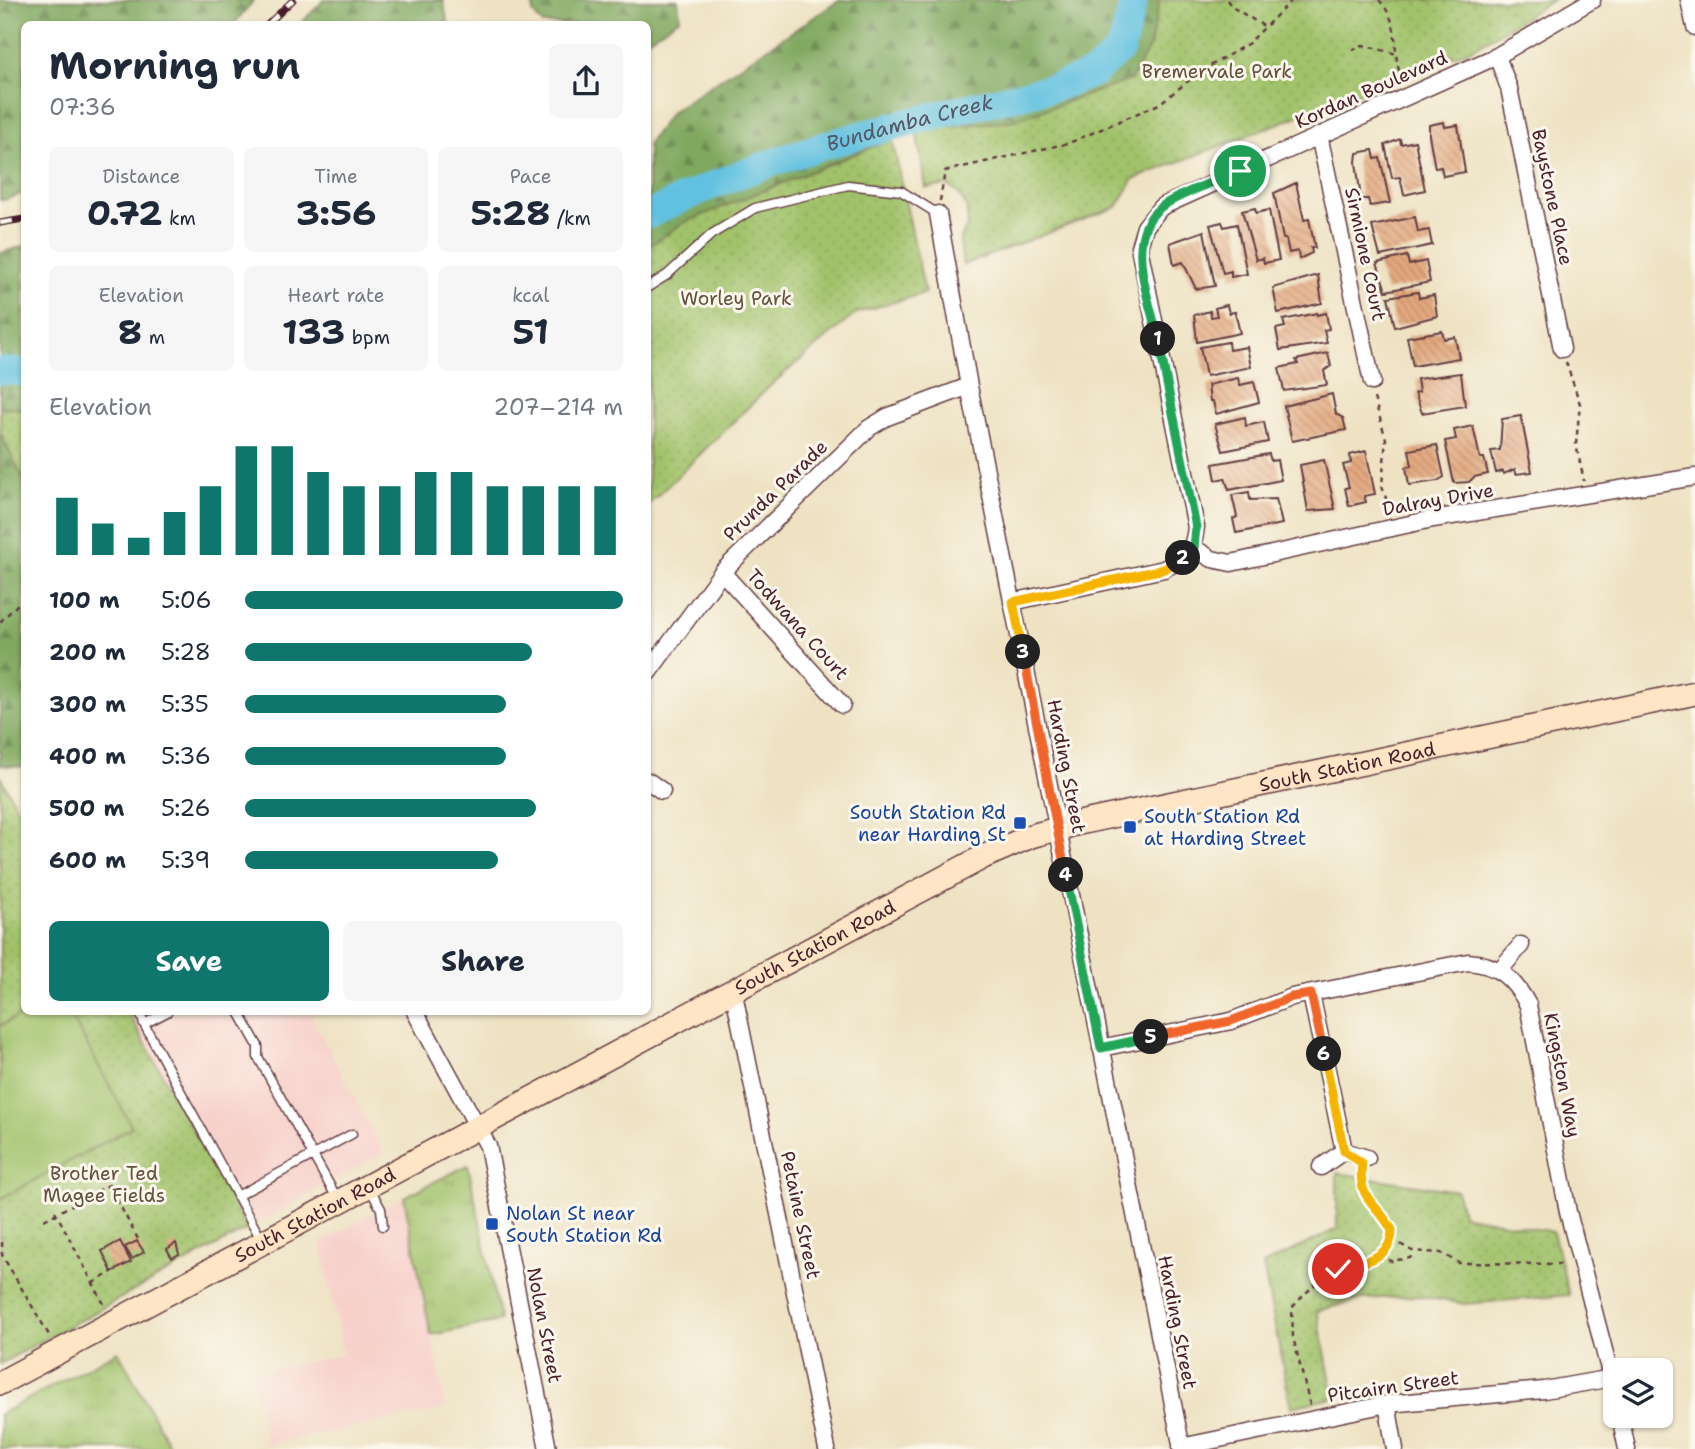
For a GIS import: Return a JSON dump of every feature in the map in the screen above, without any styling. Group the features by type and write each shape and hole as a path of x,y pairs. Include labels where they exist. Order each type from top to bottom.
{"main road":[{"name":"South Station Road","path":"0,1382 264,1244 733,989 995,851 1058,828 1694,697"}],"street":[{"name":"Kordan Boulevard","path":"1194,548 1196,527 1139,247 1145,227 1161,207 1497,56 1592,0"},
{"path":"1689,0 1695,27"},
{"name":"Baystone Place","path":"1497,56 1509,88 1562,349"},
{"name":"Sirmione Court","path":"1319,135 1372,382"},
{"name":"Harding Street","path":"938,214 969,386 1182,1448"},
{"name":"Prunda Parade","path":"651,669 722,572 869,428 887,417 969,386"},
{"name":"Dalray Drive","path":"1194,548 1212,559 1231,563 1396,527 1695,477"},
{"path":"1013,602 1164,569 1183,559 1194,548"},
{"name":"Todwana Court","path":"722,572 842,705"},
{"path":"651,782 662,791"},
{"path":"1101,1048 1231,1021 1292,997 1468,962 1482,963 1500,970 1521,945"},
{"name":"Kingston Way","path":"1500,970 1513,981 1528,1005 1569,1212 1607,1358"},
{"name":"Petaine Street","path":"733,989 827,1449"},
{"path":"1311,994 1344,1151"},
{"path":"417,1015 478,1128"},
{"name":"Nolan Street","path":"478,1128 488,1146 548,1449"},
{"path":"1344,1151 1367,1158"},
{"path":"1321,1167 1344,1151"},
{"name":"Pitcairn Street","path":"1182,1448 1387,1404 1603,1386"},
{"path":"1387,1404 1395,1449"},
{"path":"1623,1428 1627,1449"}],"lane":[{"path":"651,285 667,275 712,234 755,208 768,204 848,185 901,191 938,214"},
{"path":"141,1015 264,1244"},
{"path":"144,1024 161,1015"},
{"path":"241,1015 258,1046 258,1057 339,1202"},
{"path":"237,1196 352,1134"},
{"path":"369,1187 381,1209 383,1227"}],"path":[{"path":"1227,0 1232,7 1267,28"},
{"path":"938,214 945,171 1069,143 1159,104 1200,72 1249,43 1267,28 1292,0"},
{"path":"1379,0 1391,14 1397,67 1409,95"},
{"path":"1352,50 1363,45 1397,54"},
{"path":"1562,349 1580,404 1576,444 1582,463 1586,495"},
{"path":"1372,382 1376,412 1386,439 1382,486 1396,527"},
{"path":"0,622 21,601"},
{"path":"1310,1419 1309,1400 1293,1337 1292,1308 1310,1289 1338,1269 1378,1257 1388,1249 1392,1239 1392,1230 1385,1217 1370,1205 1363,1191 1360,1181 1362,1163 1344,1151"},
{"path":"44,1220 109,1185 139,1241"},
{"path":"55,1212 105,1305 93,1311"},
{"path":"1392,1239 1415,1252 1441,1253 1459,1263 1581,1261"},
{"path":"2,1242 2,1255 22,1295 32,1301 49,1335"},
{"path":"1378,1257 1392,1261 1410,1258 1415,1252"},
{"path":"93,1283 113,1272"},
{"path":"40,1341 59,1330"}],"shaded area":[{"path":"130,1015 311,1015 384,1153 247,1229"},
{"path":"404,1197 446,1409 266,1445 252,1373 343,1355 321,1242"}],"green space":[{"path":"0,0 254,0 236,21 21,21 21,194 0,200"},
{"path":"324,0 443,0 447,21 303,21"},
{"path":"533,0 678,0 680,18 651,37 651,21 540,21 533,13"},
{"path":"840,0 1160,0 1150,46 1131,80 1012,121 916,129 684,223 651,245 651,139 672,111"},
{"name":"Bremervale Park","path":"1160,0 1553,0 1472,49 1134,179 1117,207 963,265 960,241 968,223 966,206 958,193 947,185 926,188 916,129 1012,121 1131,80 1150,46"},
{"name":"Worley Park","path":"892,139 925,293 856,313 772,384 651,502 651,245 683,223"},
{"path":"21,247 21,409 0,407 0,253"},
{"path":"0,407 21,409 21,474 0,433"},
{"path":"0,433 21,474 21,767 0,765"},
{"name":"Brother Ted Magee Fields","path":"0,776 21,815 21,1015 130,1015 247,1229 0,1364"},
{"path":"21,1015 71,1015 132,1127 0,1199 0,1026"},
{"path":"468,1165 500,1321 431,1335 404,1197"},
{"path":"1337,1173 1457,1191 1462,1215 1553,1232 1569,1295 1465,1304 1418,1296 1362,1299 1317,1311 1334,1398 1291,1407 1263,1265 1337,1229"},
{"path":"118,1351 171,1449 0,1449 0,1414"}],"building":[{"path":"1444,122 1445,127 1458,125 1465,172 1443,176 1441,167 1435,168 1429,125"},
{"path":"1400,139 1401,144 1415,141 1425,190 1404,195 1400,177 1392,178 1385,145"},
{"path":"1373,150 1375,159 1380,158 1390,203 1370,206 1368,199 1361,199 1356,162 1357,153"},
{"path":"1296,183 1304,220 1309,219 1315,248 1311,248 1312,253 1299,259 1298,251 1289,253 1286,239 1283,239 1274,193"},
{"path":"1255,208 1256,213 1269,210 1279,260 1264,263 1263,258 1256,260 1242,211"},
{"path":"1415,217 1418,232 1429,230 1432,245 1380,256 1372,226"},
{"path":"1222,222 1224,227 1237,224 1247,274 1231,277 1231,271 1223,273 1210,225"},
{"path":"1204,231 1215,286 1196,289 1183,262 1174,265 1170,243"},
{"path":"1407,256 1409,265 1426,261 1430,282 1386,291 1377,263"},
{"path":"1318,275 1322,303 1278,313 1273,288"},
{"path":"1418,292 1419,298 1434,295 1437,316 1395,327 1388,297"},
{"path":"1227,305 1229,313 1235,312 1240,333 1197,342 1194,315 1210,311 1211,317 1217,316 1215,308"},
{"path":"1326,313 1329,329 1324,330 1327,343 1280,350 1276,329 1285,327 1283,320"},
{"path":"1442,331 1444,339 1455,337 1459,358 1413,366 1407,337"},
{"path":"1228,342 1229,350 1247,347 1251,367 1206,376 1200,347"},
{"path":"1328,353 1331,366 1324,371 1327,385 1284,391 1279,368 1298,364 1296,360"},
{"path":"1461,373 1465,406 1422,413 1415,393 1419,392 1417,379"},
{"path":"1238,378 1240,385 1254,382 1259,402 1216,414 1213,401 1210,401 1208,385"},
{"path":"1332,394 1336,414 1343,418 1346,430 1292,441 1284,406"},
{"path":"1521,416 1532,472 1516,474 1515,469 1504,474 1503,471 1496,473 1491,451 1500,450 1502,419"},
{"path":"1245,417 1246,426 1264,422 1268,442 1223,451 1215,424"},
{"path":"1473,426 1480,458 1484,458 1488,474 1474,477 1469,482 1454,483 1445,441 1456,439 1454,430"},
{"path":"1437,445 1444,477 1437,481 1409,485 1406,467 1412,466 1409,450"},
{"path":"1366,451 1375,494 1364,496 1366,502 1349,506 1345,488 1349,487 1343,465 1351,463 1350,455"},
{"path":"1269,454 1271,461 1277,460 1281,480 1229,490 1225,478 1216,480 1213,464"},
{"path":"1324,460 1335,509 1308,511 1300,465"},
{"path":"1249,492 1250,500 1276,499 1282,524 1236,533 1233,519 1237,517 1232,495"},
{"path":"120,1241 131,1262 112,1272 102,1251"},
{"path":"137,1241 144,1252 132,1259 125,1247"},
{"path":"176,1243 179,1254 172,1258 167,1249"}],"waterway":[{"name":"Bundamba Creek","path":"651,214 697,192 797,154 900,124 1056,87 1094,73 1121,49 1134,0"},
{"name":"Bundamba Creek","path":"0,371 21,372"}],"railway":[{"path":"271,21 293,0"},
{"path":"0,223 21,220"}],"place":[{"name":"South Station Rd near Harding St","path":"1020,823"},
{"name":"South Station Rd at Harding Street","path":"1130,827"},
{"name":"Nolan St near South Station Rd","path":"492,1224"}],"route":[{"path":"1240,171 1161,207 1145,227 1139,247 1196,527 1194,548 1183,559 1164,569 1013,602 1101,1048 1231,1021 1292,997 1311,994 1344,1151 1362,1163 1360,1181 1363,1191 1370,1205 1385,1217 1392,1230 1388,1249 1378,1257 1338,1269"}]}
